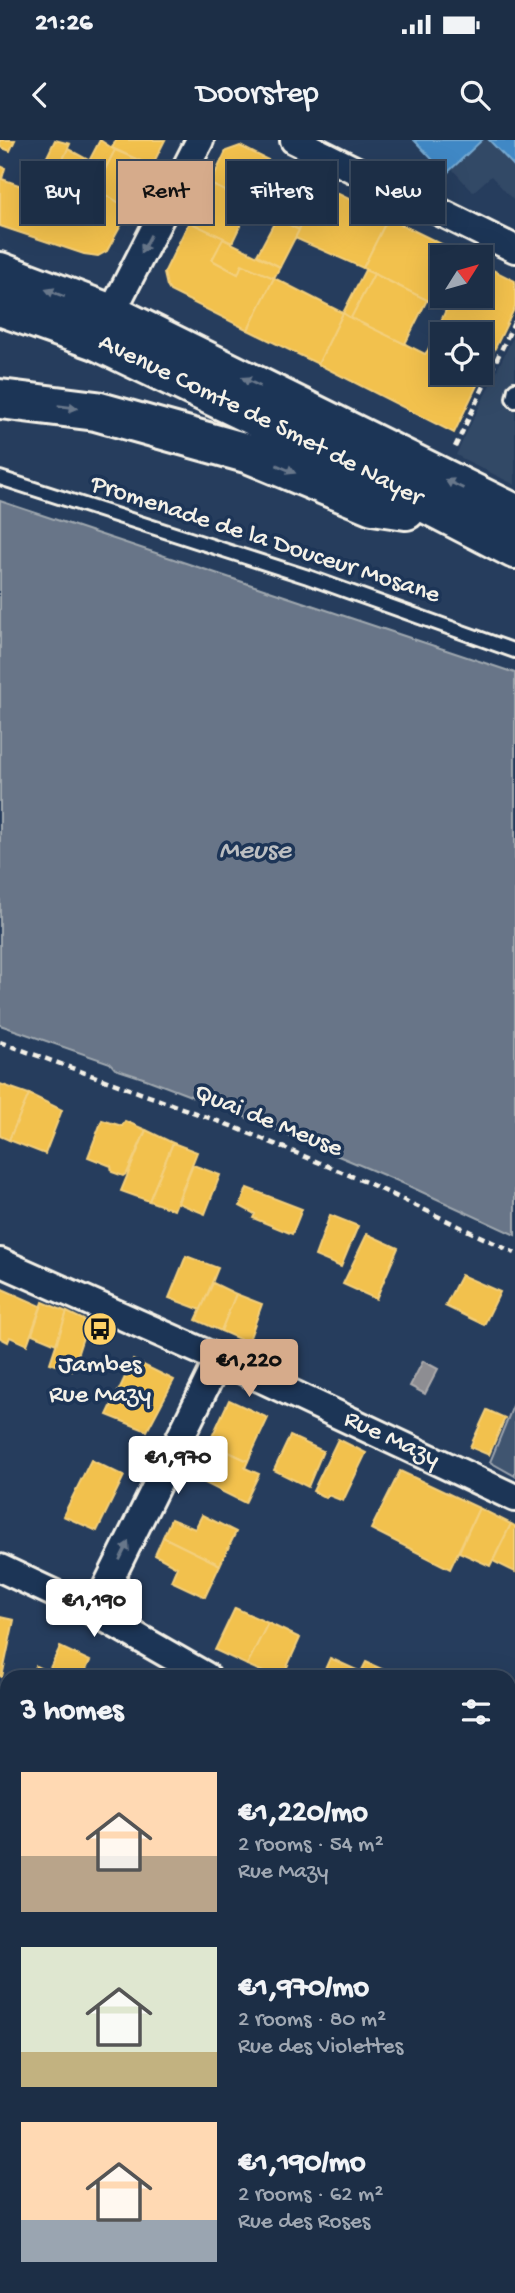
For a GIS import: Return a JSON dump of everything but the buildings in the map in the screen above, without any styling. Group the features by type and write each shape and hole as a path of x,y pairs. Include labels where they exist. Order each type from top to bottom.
{"main road":[{"name":"Avenue Comte de Smet de Nayer","path":"0,272 111,314 515,514"},
{"name":"Avenue Comte de Smet de Nayer","path":"0,306 96,341 280,428 515,549"},
{"path":"0,399 96,411 250,454 373,505 453,518"}],"street":[{"path":"111,314 200,140"},
{"path":"294,140 515,249"},
{"name":"Rue Mazy","path":"0,1262 219,1359 515,1498"},
{"path":"94,1612 219,1359"},
{"path":"0,1568 94,1612 196,1670"}],"lane":[{"path":"515,389 515,401"},
{"name":"Promenade de la Douceur Mosane","path":"0,478 308,577 515,651"}],"path":[{"path":"440,477 515,321"},
{"name":"Quai de Meuse","path":"0,1042 233,1127 368,1183 515,1253"}],"shaded area":[{"path":"414,140 515,140 515,202 491,176 473,192 452,169 445,173 445,161 434,161"},
{"path":"515,333 515,485 456,455 490,385 493,385 493,378"},
{"path":"515,1401 515,1476 490,1462"}],"water":[{"name":"Meuse","path":"0,501 515,673 515,1235 398,1181 238,1114 115,1069 110,1063 0,1025"}],"place":[{"name":"Jambes Rue Mazy","path":"100,1329"}]}
